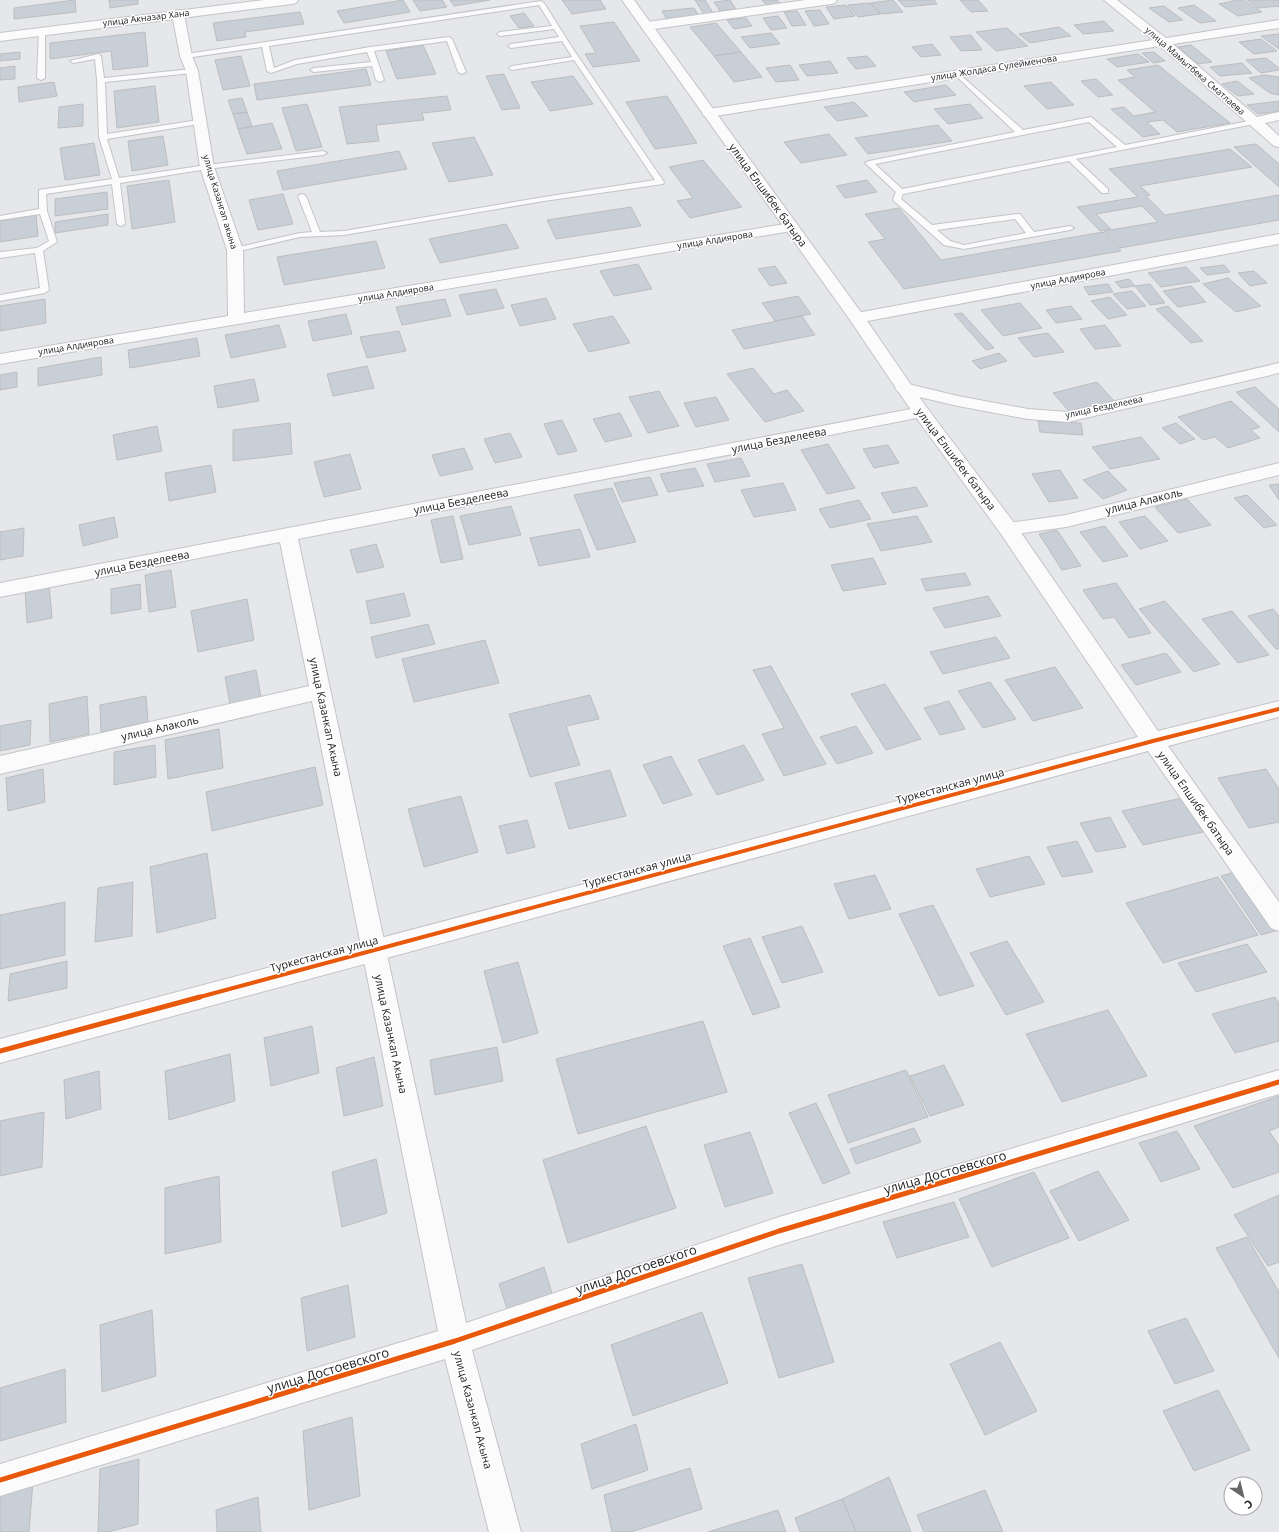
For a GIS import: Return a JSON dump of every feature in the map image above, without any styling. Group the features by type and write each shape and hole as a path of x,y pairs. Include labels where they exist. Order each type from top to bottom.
{"street":[{"name":"улица Акназар Хана","path":"0,36 292,0"},
{"name":"улица Елшибек батыра","path":"628,0 857,318 921,412 1008,529 1153,741 1279,921"},
{"path":"647,26 831,0"},
{"name":"улица Мамытбека Сматлаева","path":"1110,0 1163,42 1279,144"},
{"name":"улица Казангап акына","path":"178,14 186,56 192,71 207,167 235,250 236,320"},
{"name":"улица Жолдаса Сулейменова","path":"709,113 1279,24"},
{"path":"1254,122 1279,116"},
{"name":"улица Алдиярова","path":"0,359 791,227"},
{"name":"улица Алдиярова","path":"857,318 1279,239"},
{"name":"улица Безделеева","path":"904,388 958,401 1028,414 1068,417 1279,368"},
{"name":"улица Безделеева","path":"0,590 921,412"},
{"name":"улица Алаколь","path":"1008,529 1066,520 1279,469"},
{"name":"улица Казанкап Акына","path":"288,534 455,1342 505,1532"},
{"name":"улица Алаколь","path":"0,765 320,691"},
{"name":"Туркестанская улица","path":"0,1050 1153,741 1279,710"},
{"name":"улица Достоевского","path":"0,1480 455,1342 779,1231 1279,1082"}],"lane":[{"path":"186,56 265,44 440,22 539,2 660,182 344,234 300,235 235,250"},
{"path":"500,34 556,27"},
{"path":"40,78 42,31"},
{"path":"265,44 271,71 295,62 447,36 462,72"},
{"path":"511,46 563,39"},
{"path":"370,49 380,80"},
{"path":"73,61 98,56 101,80 103,137 116,181 122,224"},
{"path":"512,68 576,58"},
{"path":"314,70 375,64"},
{"path":"101,80 192,71"},
{"path":"957,74 1020,132"},
{"path":"900,192 869,163 1091,119 1123,148"},
{"path":"103,137 199,122"},
{"path":"900,192 1254,122"},
{"path":"0,255 39,250 53,242 43,211 42,192 207,167 323,153"},
{"path":"1070,158 1105,191"},
{"path":"900,192 897,199 947,243 964,247 1070,228"},
{"path":"302,196 317,234"},
{"path":"0,218 43,211"},
{"path":"930,228 1017,216 1032,235"},
{"path":"0,298 45,290 39,250"}],"building":[{"path":"75,0 76,12 14,19 14,8"},
{"path":"109,0 138,0 138,4 110,8"},
{"path":"403,0 410,12 344,23 337,11"},
{"path":"413,0 442,0 447,7 420,11"},
{"path":"450,0 490,0 454,6"},
{"path":"562,0 600,0 606,9 572,14"},
{"path":"695,0 705,0 713,13 704,14"},
{"path":"730,0 736,9 720,11 714,2"},
{"path":"762,0 777,0 781,4 767,6"},
{"path":"893,0 903,12 881,14 871,3"},
{"path":"898,0 934,0 937,4 905,7"},
{"path":"960,0 978,0 988,11 971,12"},
{"path":"1243,0 1262,12 1238,16 1219,4"},
{"path":"1247,0 1279,0 1279,6 1258,8"},
{"path":"870,3 880,14 858,17 848,5"},
{"path":"846,5 855,16 834,19 826,7"},
{"path":"1194,5 1216,21 1200,23 1178,8"},
{"path":"1164,6 1183,20 1169,22 1149,8"},
{"path":"694,8 699,16 667,20 662,11"},
{"path":"820,10 829,24 814,26 805,11"},
{"path":"797,11 806,25 792,26 784,12"},
{"path":"300,12 304,24 245,32 246,37 217,41 213,23"},
{"path":"524,13 534,26 519,28 510,16"},
{"path":"778,16 787,28 771,30 763,18"},
{"path":"746,18 752,26 734,29 727,20"},
{"path":"1104,21 1114,31 1083,34 1074,25"},
{"path":"614,22 640,61 593,67 585,54 596,53 580,26"},
{"path":"716,23 741,52 714,56 690,27"},
{"path":"1059,27 1071,36 1030,43 1019,34"},
{"path":"1007,28 1028,46 996,51 976,32"},
{"path":"145,32 148,66 113,70 111,51 50,59 50,43"},
{"path":"771,33 780,44 750,48 741,37"},
{"path":"1279,34 1279,49 1261,36"},
{"path":"971,35 982,50 961,51 950,37"},
{"path":"1261,39 1277,51 1254,54 1239,42"},
{"path":"932,44 941,55 921,57 912,47"},
{"path":"423,45 436,74 397,79 386,51"},
{"path":"1191,45 1212,62 1198,64 1178,47"},
{"path":"20,52 20,59 0,61 0,54"},
{"path":"741,52 762,77 734,82 714,56"},
{"path":"1154,52 1165,61 1153,63 1142,53"},
{"path":"1138,54 1149,62 1117,67 1107,59"},
{"path":"241,56 250,86 223,90 215,60"},
{"path":"867,56 876,66 856,69 847,58"},
{"path":"1266,58 1279,68 1279,70 1261,73 1246,60"},
{"path":"830,61 838,73 807,76 799,65"},
{"path":"1242,63 1252,73 1220,76 1210,67"},
{"path":"790,65 799,80 776,82 766,68"},
{"path":"1158,65 1230,123 1177,132 1163,120 1147,122 1160,134 1143,137 1111,109 1124,107 1134,116 1155,112 1118,80 1135,77 1127,70"},
{"path":"15,66 15,79 0,80 0,68"},
{"path":"366,69 371,85 257,100 254,84"},
{"path":"504,74 520,108 502,110 486,76"},
{"path":"1264,75 1279,77 1279,95 1270,93 1249,78"},
{"path":"573,76 593,104 550,111 531,82"},
{"path":"1096,79 1113,95 1098,97 1081,81"},
{"path":"1237,81 1254,94 1238,96 1222,84"},
{"path":"54,82 57,96 19,102 18,87"},
{"path":"1051,82 1074,105 1047,109 1024,86"},
{"path":"946,85 956,95 914,102 904,92"},
{"path":"155,86 159,122 117,128 114,91"},
{"path":"447,96 451,110 422,113 424,120 376,125 379,141 347,144 339,107"},
{"path":"667,96 697,143 655,149 626,102"},
{"path":"242,98 247,112 233,114 228,100"},
{"path":"1279,101 1279,111 1258,114 1247,105"},
{"path":"854,102 868,116 837,121 824,107"},
{"path":"83,104 83,126 58,128 59,107"},
{"path":"307,104 322,147 296,151 282,108"},
{"path":"970,104 983,118 948,124 934,109"},
{"path":"247,112 252,126 238,129 233,114"},
{"path":"272,123 282,149 247,154 238,129"},
{"path":"938,125 952,141 868,154 855,138"},
{"path":"829,134 847,155 801,163 784,142"},
{"path":"163,136 168,165 132,171 128,141"},
{"path":"474,137 493,175 449,182 432,143"},
{"path":"94,143 100,175 65,180 60,148"},
{"path":"1256,144 1279,164 1279,187 1234,147"},
{"path":"1230,149 1252,167 1140,186 1150,195 1146,196 1165,215 1279,195 1279,220 1120,248 1104,231 1158,222 1142,206 1096,214 1111,229 1100,231 1077,207 1138,197 1109,169"},
{"path":"399,151 407,169 283,190 277,171"},
{"path":"703,160 742,207 690,218 677,201 693,198 669,167"},
{"path":"169,180 175,222 132,229 127,186"},
{"path":"867,180 877,192 845,198 836,186"},
{"path":"107,192 108,209 55,216 55,199"},
{"path":"283,194 293,224 258,230 249,200"},
{"path":"631,207 641,226 556,239 547,220"},
{"path":"899,208 941,260 1103,232 1121,251 904,289 868,242 885,239 865,214"},
{"path":"108,214 108,225 55,233 55,222"},
{"path":"36,215 38,236 0,242 0,221"},
{"path":"506,224 519,248 440,263 429,239"},
{"path":"376,241 385,268 284,285 277,257"},
{"path":"638,264 652,289 614,296 600,271"},
{"path":"1224,265 1230,272 1207,275 1200,268"},
{"path":"775,266 787,283 770,286 758,269"},
{"path":"1186,267 1200,281 1161,287 1148,273"},
{"path":"1254,271 1267,283 1250,286 1238,273"},
{"path":"1228,278 1261,306 1236,312 1203,284"},
{"path":"1129,279 1135,286 1121,288 1115,282"},
{"path":"1108,284 1113,292 1089,295 1084,287"},
{"path":"1150,284 1165,303 1150,305 1135,286"},
{"path":"1191,286 1206,302 1178,307 1163,291"},
{"path":"496,289 504,308 467,315 459,295"},
{"path":"1132,291 1146,306 1127,309 1113,294"},
{"path":"798,296 811,314 775,321 762,303"},
{"path":"1110,297 1127,315 1108,319 1091,301"},
{"path":"546,298 556,319 520,326 511,305"},
{"path":"45,299 46,323 0,331 0,306"},
{"path":"445,299 451,316 402,325 396,307"},
{"path":"1020,303 1042,328 1003,336 981,310"},
{"path":"1071,306 1082,319 1056,323 1046,310"},
{"path":"1168,306 1203,341 1191,343 1156,309"},
{"path":"962,313 994,348 986,350 954,314"},
{"path":"346,314 352,334 313,341 308,321"},
{"path":"613,316 630,343 589,352 573,324"},
{"path":"802,316 815,335 744,349 732,330"},
{"path":"279,325 286,347 231,358 225,335"},
{"path":"1105,325 1121,346 1095,349 1080,329"},
{"path":"399,331 406,351 367,358 360,337"},
{"path":"1048,333 1064,352 1034,357 1018,338"},
{"path":"197,338 200,356 130,368 128,350"},
{"path":"999,353 1007,361 980,369 972,361"},
{"path":"101,357 102,375 38,386 38,368"},
{"path":"367,366 374,388 333,396 327,374"},
{"path":"753,368 774,394 787,390 804,411 765,422 727,374"},
{"path":"17,372 17,387 0,390 0,375"},
{"path":"254,379 259,401 218,408 214,386"},
{"path":"1097,382 1114,401 1069,411 1053,393"},
{"path":"1255,387 1279,409 1279,432 1236,392"},
{"path":"659,391 679,426 648,433 629,397"},
{"path":"716,397 729,420 696,427 684,403"},
{"path":"1231,401 1260,427 1251,430 1260,438 1228,448 1215,437 1203,440 1178,417"},
{"path":"620,413 632,436 605,442 593,419"},
{"path":"562,420 577,451 558,455 544,424"},
{"path":"1038,421 1081,423 1083,435 1040,432"},
{"path":"290,423 292,454 233,461 233,430"},
{"path":"1176,423 1195,439 1180,444 1162,428"},
{"path":"157,426 162,451 117,460 113,435"},
{"path":"510,433 522,457 495,463 484,439"},
{"path":"1141,437 1160,459 1110,469 1092,447"},
{"path":"828,444 855,488 827,494 801,450"},
{"path":"888,445 899,463 874,468 863,449"},
{"path":"464,448 473,469 440,476 432,455"},
{"path":"350,454 361,489 324,497 314,462"},
{"path":"741,458 750,476 715,482 707,464"},
{"path":"211,465 216,492 169,501 165,473"},
{"path":"695,468 704,486 668,492 660,474"},
{"path":"1060,470 1078,498 1049,502 1032,474"},
{"path":"1108,471 1127,490 1103,499 1083,480"},
{"path":"650,477 658,495 622,502 614,483"},
{"path":"783,483 796,510 754,517 741,490"},
{"path":"1279,484 1279,500 1269,485"},
{"path":"916,487 928,506 893,513 881,493"},
{"path":"612,488 636,542 597,550 574,495"},
{"path":"1247,495 1277,525 1264,528 1234,498"},
{"path":"1187,499 1211,525 1178,533 1155,507"},
{"path":"859,500 871,519 830,528 819,509"},
{"path":"511,506 521,535 469,545 460,516"},
{"path":"453,516 463,559 441,563 431,520"},
{"path":"917,516 932,542 881,551 867,524"},
{"path":"1145,516 1168,541 1140,549 1119,522"},
{"path":"114,517 118,537 83,546 79,525"},
{"path":"1105,526 1128,556 1103,562 1080,532"},
{"path":"24,528 23,556 0,560 0,532"},
{"path":"580,529 590,557 539,566 530,538"},
{"path":"1057,530 1081,566 1062,570 1039,534"},
{"path":"376,544 384,567 357,573 350,550"},
{"path":"873,558 886,584 843,591 831,565"},
{"path":"171,570 176,607 149,612 145,575"},
{"path":"965,573 971,585 926,591 921,579"},
{"path":"1116,583 1151,633 1129,638 1114,617 1103,619 1083,590"},
{"path":"49,584 52,618 27,623 25,589"},
{"path":"140,584 141,609 111,614 111,589"},
{"path":"404,593 410,616 371,624 366,601"},
{"path":"988,596 1001,616 945,628 933,608"},
{"path":"247,599 254,640 198,652 191,611"},
{"path":"1165,601 1220,664 1194,672 1139,609"},
{"path":"1273,609 1279,616 1279,649 1276,649 1248,616"},
{"path":"1232,611 1269,655 1238,663 1202,619"},
{"path":"428,624 435,644 376,658 371,637"},
{"path":"996,637 1010,658 943,674 930,652"},
{"path":"485,640 499,683 414,702 402,659"},
{"path":"1166,653 1181,672 1136,685 1121,665"},
{"path":"771,666 826,764 784,776 762,734 784,728 753,670"},
{"path":"1055,667 1083,708 1033,721 1005,680"},
{"path":"256,670 261,697 230,704 225,677"},
{"path":"990,682 1016,719 983,728 958,691"},
{"path":"885,684 921,739 886,750 851,694"},
{"path":"590,695 599,719 566,726 580,765 530,777 509,714"},
{"path":"87,696 89,734 50,742 49,704"},
{"path":"146,696 148,722 101,732 100,705"},
{"path":"949,701 965,729 940,735 924,708"},
{"path":"31,720 30,745 0,751 0,726"},
{"path":"856,726 873,753 837,764 820,737"},
{"path":"219,729 223,768 168,779 165,740"},
{"path":"155,745 156,777 114,785 114,752"},
{"path":"744,745 764,780 717,795 698,760"},
{"path":"671,756 692,795 663,804 643,765"},
{"path":"315,767 323,805 212,831 206,792"},
{"path":"43,769 45,802 8,811 6,778"},
{"path":"1266,769 1279,789 1279,822 1249,828 1218,778"},
{"path":"610,770 626,816 569,829 555,783"},
{"path":"461,796 478,852 424,867 408,809"},
{"path":"1182,798 1203,832 1143,845 1122,811"},
{"path":"1110,817 1126,847 1096,852 1080,823"},
{"path":"527,820 535,847 507,854 499,826"},
{"path":"1077,841 1093,872 1062,877 1047,847"},
{"path":"207,853 216,918 157,933 150,867"},
{"path":"1029,856 1045,884 990,897 976,869"},
{"path":"1235,872 1275,931 1261,935 1221,876"},
{"path":"875,875 891,909 849,919 834,884"},
{"path":"1218,877 1258,935 1163,963 1126,903"},
{"path":"133,882 132,936 95,942 98,888"},
{"path":"65,902 65,955 0,969 0,915"},
{"path":"933,905 974,986 939,996 899,914"},
{"path":"802,926 823,972 782,983 762,937"},
{"path":"750,938 780,1007 753,1015 723,946"},
{"path":"1007,941 1044,1002 1006,1015 970,953"},
{"path":"1247,944 1267,972 1196,992 1178,963"},
{"path":"67,961 67,988 8,1001 10,974"},
{"path":"518,962 538,1033 503,1043 484,971"},
{"path":"1275,997 1279,1004 1279,1041 1235,1053 1212,1014"},
{"path":"1108,1010 1147,1076 1062,1102 1026,1034"},
{"path":"703,1021 727,1092 578,1134 556,1059"},
{"path":"312,1026 319,1073 271,1086 264,1038"},
{"path":"497,1047 503,1081 435,1095 430,1060"},
{"path":"230,1054 235,1101 169,1120 165,1071"},
{"path":"374,1057 383,1106 344,1116 336,1068"},
{"path":"944,1065 964,1105 930,1116 910,1076"},
{"path":"906,1070 928,1117 848,1143 828,1095"},
{"path":"99,1071 101,1109 66,1119 64,1080"},
{"path":"1279,1096 1279,1127 1269,1131 1279,1146 1279,1172 1233,1188 1194,1126"},
{"path":"816,1103 850,1173 823,1184 789,1113"},
{"path":"44,1112 42,1167 0,1176 0,1121"},
{"path":"646,1126 676,1208 568,1243 543,1160"},
{"path":"914,1128 921,1142 856,1164 850,1149"},
{"path":"1177,1131 1200,1169 1161,1182 1139,1143"},
{"path":"750,1132 773,1193 725,1207 704,1145"},
{"path":"376,1159 387,1213 342,1227 332,1172"},
{"path":"1098,1171 1129,1220 1079,1241 1050,1191"},
{"path":"1034,1172 1069,1238 992,1267 959,1199"},
{"path":"219,1176 221,1242 165,1254 165,1188"},
{"path":"1279,1195 1279,1262 1268,1266 1234,1215"},
{"path":"954,1202 969,1237 897,1258 883,1222"},
{"path":"1247,1237 1279,1292 1279,1358 1216,1248"},
{"path":"802,1264 834,1362 779,1378 748,1278"},
{"path":"544,1267 554,1300 510,1318 499,1284"},
{"path":"348,1285 355,1337 307,1351 301,1298"},
{"path":"152,1310 156,1376 102,1392 100,1325"},
{"path":"702,1312 728,1383 633,1416 611,1345"},
{"path":"1186,1318 1214,1371 1175,1384 1148,1331"},
{"path":"1000,1342 1037,1411 985,1435 950,1364"},
{"path":"65,1369 66,1422 0,1441 0,1388"},
{"path":"1218,1390 1250,1450 1194,1471 1163,1411"},
{"path":"352,1417 360,1496 309,1510 303,1431"},
{"path":"636,1424 648,1470 592,1489 581,1444"},
{"path":"139,1459 138,1524 108,1532 98,1532 100,1469"},
{"path":"690,1468 702,1509 631,1532 612,1532 604,1495"},
{"path":"889,1477 911,1532 856,1532 842,1499"},
{"path":"33,1481 29,1532 0,1532 0,1488"},
{"path":"985,1490 1003,1532 924,1532 917,1515"},
{"path":"258,1497 261,1532 217,1532 216,1510"},
{"path":"842,1499 856,1532 800,1532 795,1518"},
{"path":"778,1510 786,1532 708,1532"}],"cycle path":[{"path":"0,1051 1153,741 1279,709"},
{"path":"0,1480 455,1341 779,1231 1279,1082"}]}
